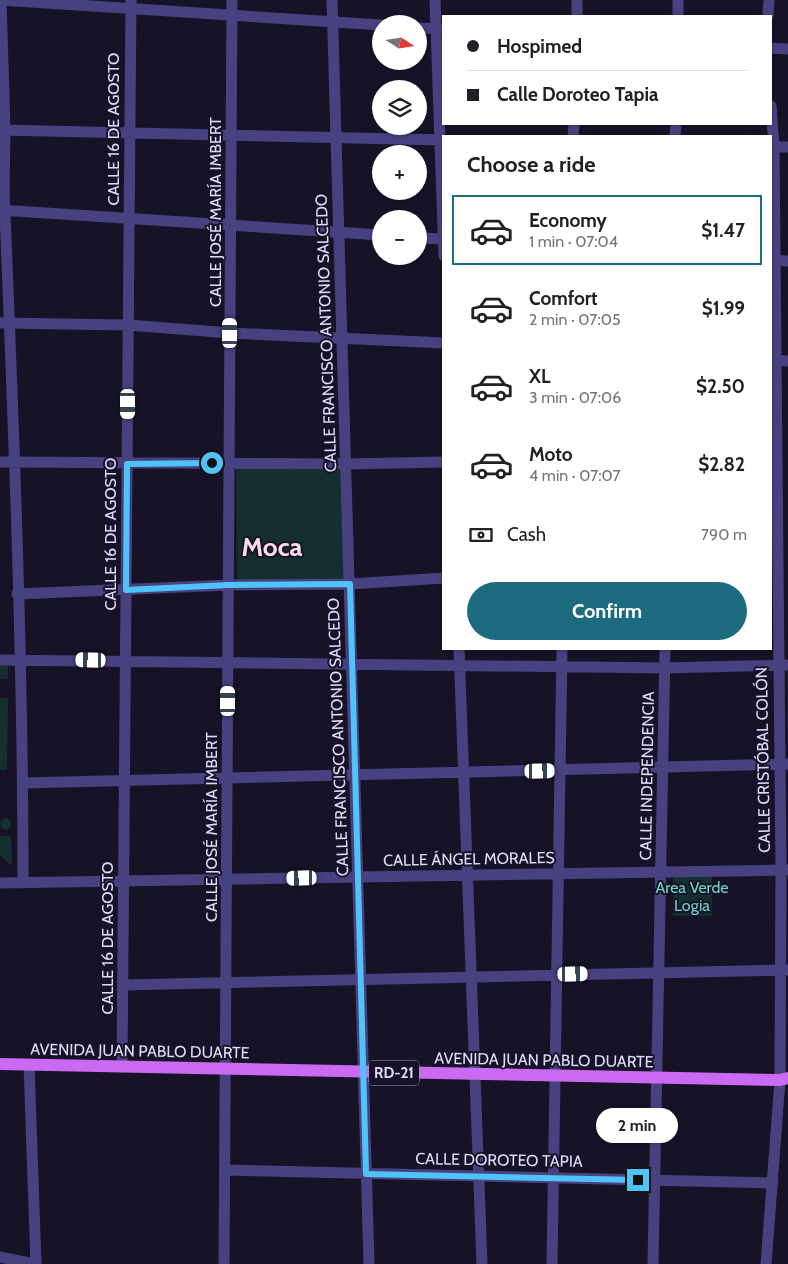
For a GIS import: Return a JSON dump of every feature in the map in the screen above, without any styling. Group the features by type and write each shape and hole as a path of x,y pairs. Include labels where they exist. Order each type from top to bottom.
{"main road":[{"name":"AVENIDA JUAN PABLO DUARTE","path":"0,1064 475,1075 784,1079"}],"street":[{"path":"23,882 21,659 5,323 0,0 131,5 232,17 372,24"},
{"name":"CALLE JOSÉ MARÍA IMBERT","path":"224,1264 232,0"},
{"name":"CALLE FRANCISCO ANTONIO SALCEDO","path":"332,0 369,1264"},
{"path":"2,130 442,140 440,29 435,0"},
{"path":"576,15 577,0"},
{"path":"678,0 678,15"},
{"path":"768,15 769,0"},
{"name":"CALLE 16 DE AGOSTO","path":"122,1067 131,5"},
{"path":"772,48 788,49"},
{"path":"772,147 788,147"},
{"name":"CALLE CRISTÓBAL COLÓN","path":"766,1264 784,1079 783,665 779,462 773,360 772,147"},
{"path":"2,210 372,234"},
{"path":"427,238 442,239"},
{"path":"773,260 788,261"},
{"path":"5,323 128,325 230,333 442,343"},
{"path":"773,360 788,361"},
{"path":"0,462 127,464 442,462"},
{"path":"17,594 228,585 350,584 442,578"},
{"path":"459,650 482,1264"},
{"path":"552,1264 562,650"},
{"name":"CALLE INDEPENDENCIA","path":"653,1264 665,650"},
{"path":"0,660 126,660 665,668 783,665"},
{"path":"23,783 784,764"},
{"name":"CALLE ÁNGEL MORALES","path":"0,883 784,870"},
{"path":"123,985 784,970"},
{"path":"0,1257 35,1264 29,1065"},
{"name":"CALLE DOROTEO TAPIA","path":"225,1170 773,1183"}],"green space":[{"path":"236,468 341,470 346,581 237,582"},
{"path":"0,665 8,665 8,679 0,679"},
{"path":"0,698 8,698 7,770 0,770"},
{"path":"4,819 8,819 11,824 10,828 4,829 1,826 1,822"},
{"path":"0,836 11,836 12,866 0,855"},
{"name":"Area Verde Logia","path":"712,876 712,916 673,916 673,877"}],"district":[{"name":"Moca","path":"272,547"}],"route":[{"path":"212,463 127,464 126,590 228,585 350,584 366,1174 638,1180"}]}
